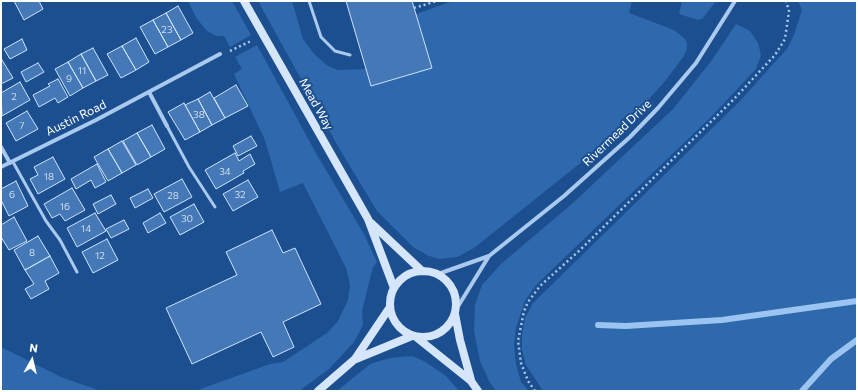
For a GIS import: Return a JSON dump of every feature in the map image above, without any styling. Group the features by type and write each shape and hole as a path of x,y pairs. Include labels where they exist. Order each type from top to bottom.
{"main road":[{"name":"Mead Way","path":"244,1 368,219 394,288"},
{"name":"Mead Way","path":"368,219 422,271"},
{"path":"471,381 460,340 456,311 456,297 452,288 446,280 438,274 422,271 410,273 402,278 391,294 390,307 394,320 399,328 414,336 471,381 478,391"},
{"path":"318,391 355,359 390,307"},
{"path":"355,359 414,336 425,338 443,331 450,324 456,311"}],"street":[{"name":"Rivermead Drive","path":"489,256 564,196 630,137 654,113 696,63 735,1"},
{"name":"Austin Road","path":"1,167 220,54"},
{"path":"148,92 167,126"},
{"path":"1,147 11,162"},
{"path":"438,274 489,256"},
{"path":"456,311 489,256"}],"lane":[{"path":"309,1 322,38 335,51 350,55"},
{"path":"167,126 189,167 215,208"},
{"path":"11,162 46,221 60,240 77,272"}],"path":[{"path":"414,8 437,1"},
{"path":"535,391 528,381 521,363 518,340 524,310 528,302 540,286 580,250 723,110 775,55 785,39 789,11 786,1"},
{"path":"220,54 237,48 263,34"}],"shaded area":[{"path":"188,1 232,1 251,35 230,47 224,36 216,36 207,31 197,19"},
{"path":"258,1 292,1 303,39 315,55 328,66 338,70 366,69 372,86 432,68 416,14 453,1 632,1 629,13 674,30 687,42 687,49 684,56 666,80 631,119 598,149 474,248 457,257 439,259 429,256 413,247 377,211 339,148"},
{"path":"682,1 716,1 703,18 698,20 679,14"},
{"path":"798,1 857,1 857,391 543,391 526,365 522,350 522,335 525,318 533,303 739,102 787,49 794,35 802,10"},
{"path":"736,24 750,31 758,43 761,55 756,69 712,116 536,285 525,301 516,328 514,344 516,364 521,382 529,391 496,391 489,381 480,361 474,331 475,305 482,285 501,264 574,202 673,109 712,60"},
{"path":"257,45 317,155 364,234 377,262 373,267 362,311 363,325 354,342 329,369 299,391 195,391 270,364 283,362 327,333 338,321 348,300 350,285 346,268 303,183 280,192 265,140 234,74 242,69 235,57"},
{"path":"1,347 61,377 101,391 5,391 1,389"},
{"path":"412,356 424,361 446,376 459,391 337,391 370,364 390,358"}],"building":[{"path":"14,1 39,1 43,9 24,20"},
{"path":"346,1 412,1 432,68 371,86"},
{"path":"178,6 193,33 181,40 166,13"},
{"path":"166,13 181,40 168,47 153,20"},
{"path":"153,20 168,47 155,54 140,27"},
{"path":"136,38 149,62 136,70 122,46"},
{"path":"22,39 27,50 10,59 4,49"},
{"path":"122,46 136,70 121,78 107,54"},
{"path":"93,48 108,75 96,81 81,54"},
{"path":"81,54 96,81 83,88 68,62"},
{"path":"2,60 13,78 1,84 1,61"},
{"path":"68,62 83,88 70,96 55,69"},
{"path":"38,63 44,72 26,82 21,72"},
{"path":"58,79 68,97 58,103 55,98 39,107 33,95 50,86 48,84"},
{"path":"20,82 30,100 2,116 1,93"},
{"path":"236,85 248,106 225,118 214,98"},
{"path":"210,92 225,118 212,125 198,99"},
{"path":"198,99 212,125 200,132 185,105"},
{"path":"184,103 200,132 185,140 168,112"},
{"path":"27,111 38,129 16,141 6,123"},
{"path":"152,125 165,149 151,157 137,133"},
{"path":"137,133 151,157 137,165 123,141"},
{"path":"251,136 257,146 238,156 233,146"},
{"path":"122,141 136,165 122,173 108,149"},
{"path":"108,149 122,173 108,181 94,157"},
{"path":"235,153 239,161 250,154 255,164 243,171 244,173 216,189 205,170"},
{"path":"53,157 65,179 38,194 30,179 38,175 34,167"},
{"path":"97,164 106,182 95,188 91,180 76,189 71,179"},
{"path":"182,179 192,197 164,212 154,194"},
{"path":"248,180 258,197 233,211 223,194"},
{"path":"16,181 28,206 9,216 1,200 1,189"},
{"path":"72,188 85,210 65,221 60,214 52,218 44,204"},
{"path":"148,189 153,198 135,208 130,198"},
{"path":"111,195 116,204 98,214 93,204"},
{"path":"194,204 204,222 180,235 170,217"},
{"path":"95,213 106,231 77,247 67,228"},
{"path":"160,213 166,223 148,233 143,223"},
{"path":"14,217 27,241 9,250 1,237 1,225"},
{"path":"124,220 129,229 111,238 106,229"},
{"path":"272,230 283,253 295,248 321,304 283,322 294,347 273,357 261,332 192,364 166,308 237,275 226,252"},
{"path":"38,236 50,256 25,270 14,250"},
{"path":"107,239 118,260 93,273 82,252"},
{"path":"50,256 59,273 45,281 49,289 31,299 25,289 34,284 25,270"}],"waterway":[{"path":"598,325 626,326 722,320 857,301"},
{"path":"802,391 831,359 857,340"}]}
